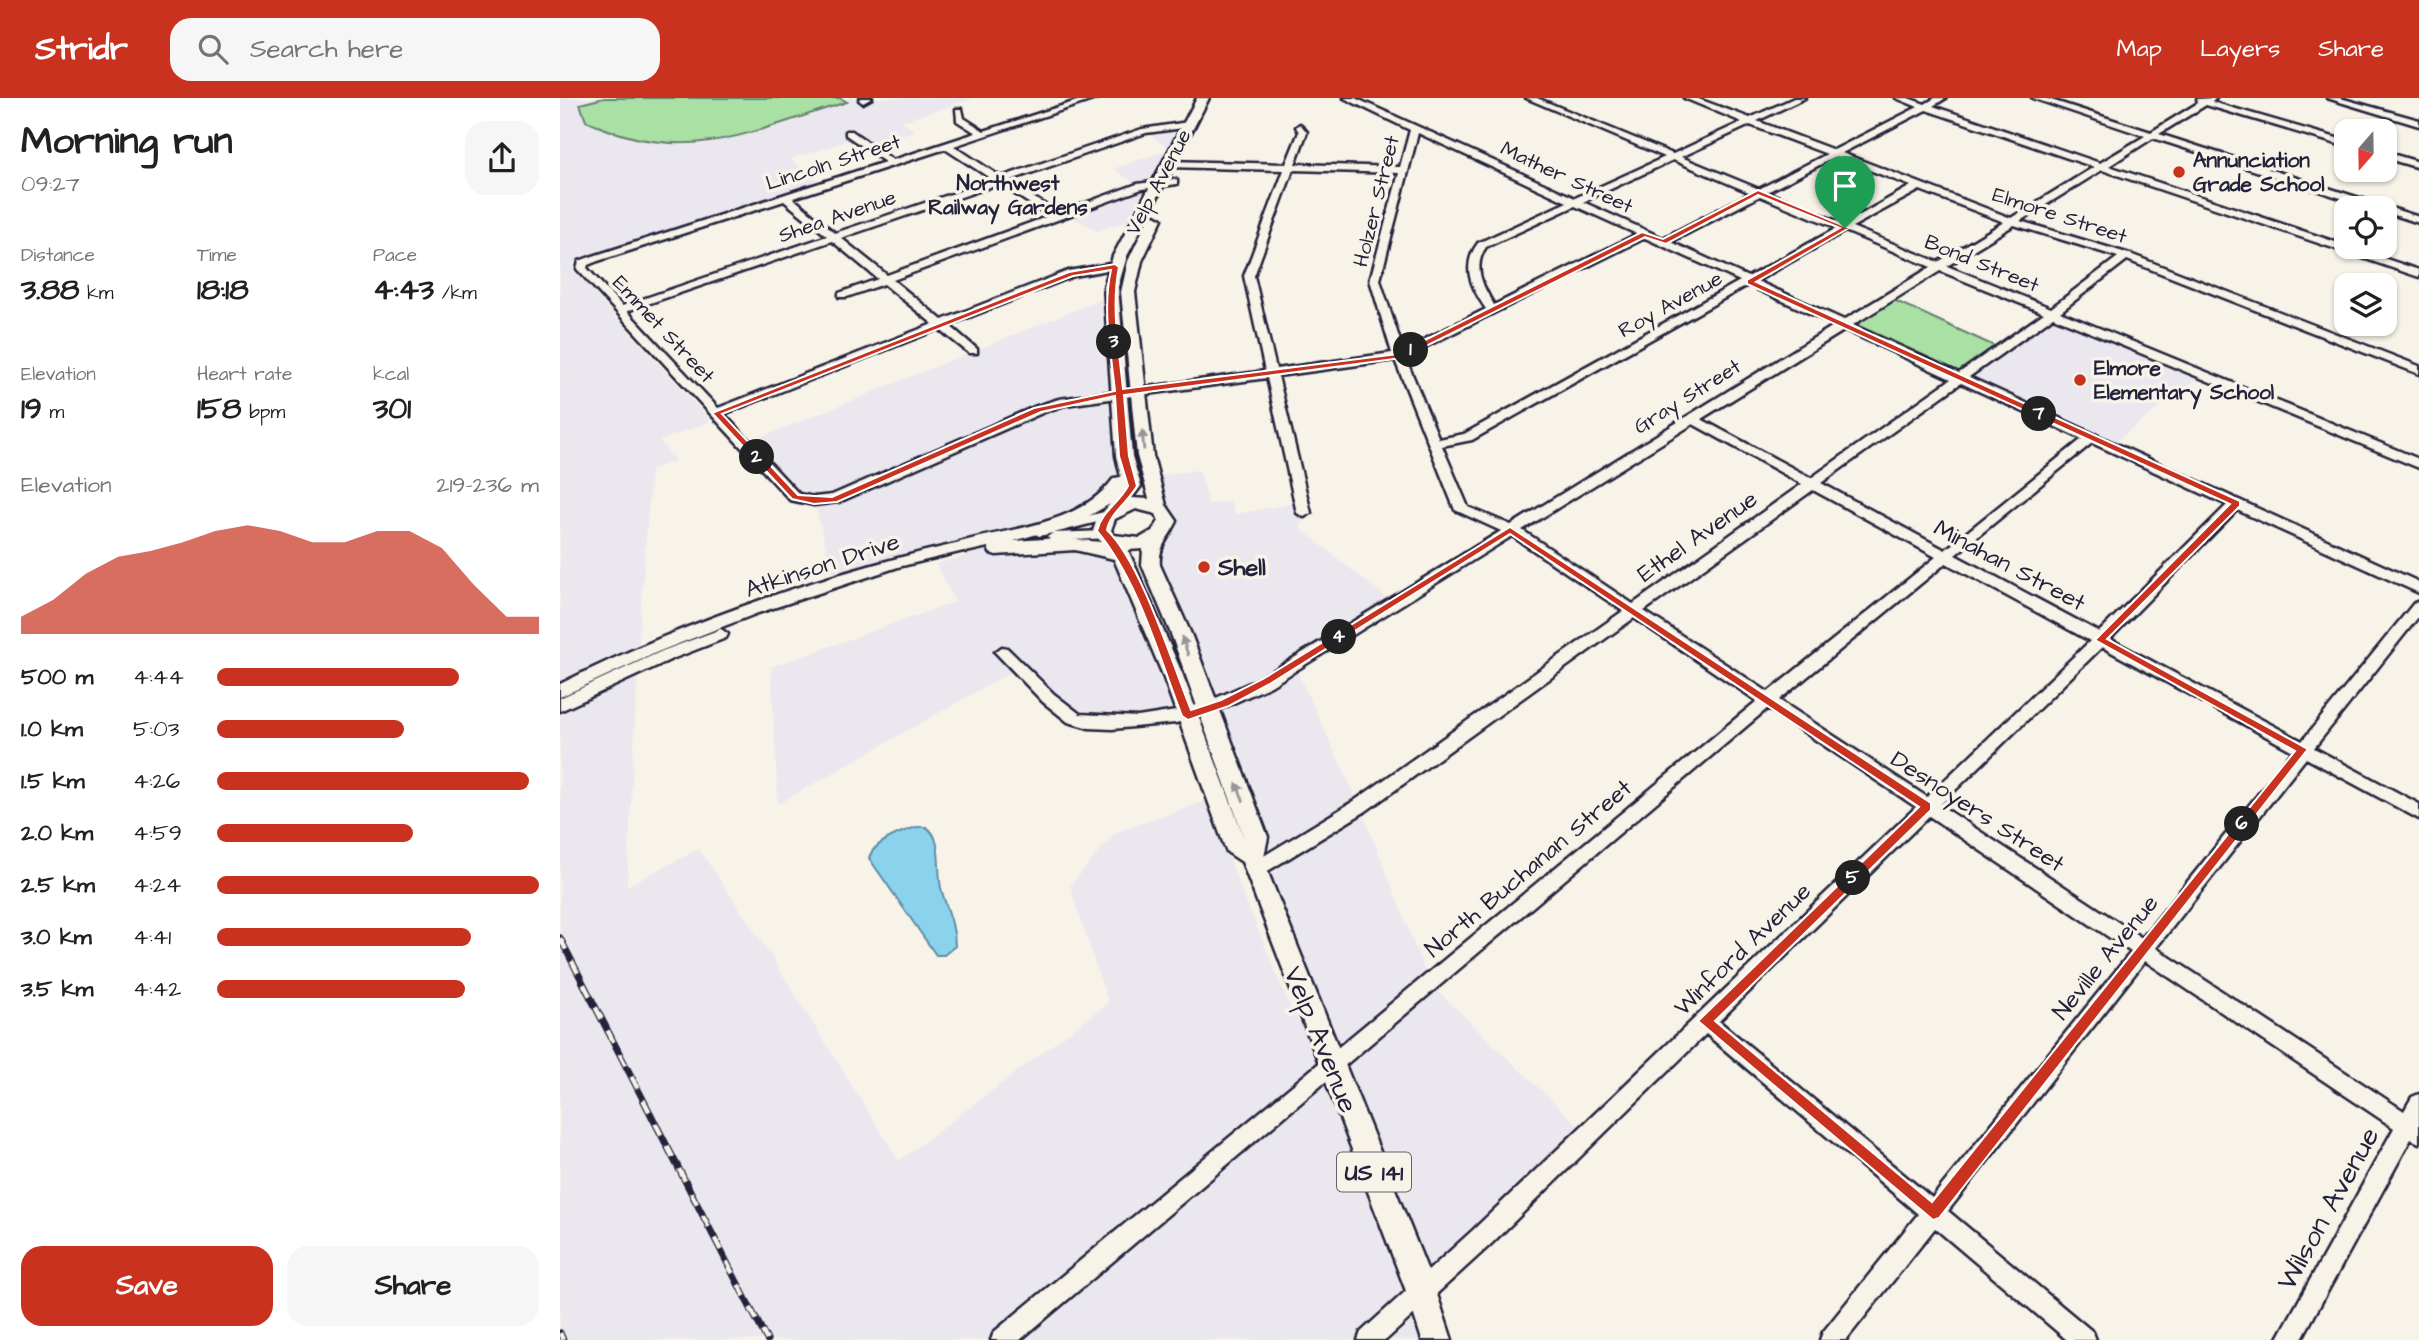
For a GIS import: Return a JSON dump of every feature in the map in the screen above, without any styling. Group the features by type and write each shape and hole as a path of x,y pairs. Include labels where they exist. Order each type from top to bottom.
{"main road":[{"name":"Velp Avenue","path":"1157,506 1158,499 1145,456 1129,281 1138,252 1174,182 1176,164 1188,125 1203,98"},
{"name":"Velp Avenue","path":"1112,512 1132,486 1124,456 1110,296 1115,267 1158,183 1176,164 1216,98"},
{"path":"966,546 1058,521 1099,506 1118,487 1124,456"},
{"path":"987,550 1048,544 1096,547 1136,544 1157,537 1168,520 1166,514 1157,506 1136,503 1112,512 1102,525 1112,544"},
{"name":"Velp Avenue","path":"1157,537 1150,555 1151,565 1181,635 1191,715"},
{"name":"Velp Avenue","path":"1112,544 1129,569 1191,715 1235,845 1254,863 1421,1291 1437,1340"}],"street":[{"path":"1059,98 1072,105"},
{"name":"Lincoln Street","path":"583,263 1095,98"},
{"name":"Mather Street","path":"1348,98 2419,588"},
{"name":"Bond Street","path":"1530,98 2419,464"},
{"name":"Elmore Street","path":"1688,98 2011,221 2126,256 2419,370"},
{"path":"1492,310 1472,271 1475,253 1482,245 1801,98"},
{"path":"1900,98 2419,274"},
{"path":"1663,242 1942,98"},
{"path":"2036,98 2342,196"},
{"path":"2191,98 2209,100 2334,140"},
{"path":"2331,98 2419,123"},
{"name":"Gray Street","path":"1002,652 1073,718 1099,722 1145,724 1191,715 1266,682 1842,324 2209,100"},
{"path":"959,111 960,120 982,134"},
{"name":"Shea Avenue","path":"620,310 1150,129 1188,125"},
{"path":"1300,127 1303,132 1249,276 1304,513"},
{"name":"Holzer Street","path":"1415,128 1375,280 1399,356 1462,510 1510,530"},
{"path":"849,133 892,163"},
{"path":"947,146 1056,216"},
{"path":"2398,159 2419,165"},
{"path":"1176,164 1404,170"},
{"path":"843,295 1056,216 1158,183 1174,182"},
{"name":"Roy Avenue","path":"1435,444 1468,437 1919,186"},
{"path":"785,197 884,280 943,325 947,332 974,351"},
{"path":"2397,213 2419,220"},
{"path":"1119,393 1399,356 1644,234"},
{"name":"Ethel Avenue","path":"1254,863 1360,806 2052,313 2126,256"},
{"name":"Emmet Street","path":"583,263 582,269 795,497 814,501 834,499 1038,410 1119,393"},
{"path":"716,413 1080,271 1115,267"},
{"name":"Minahan Street","path":"1690,418 2419,812"},
{"name":"North Buchanan Street","path":"1002,1340 1767,701 2091,438"},
{"name":"Winford Avenue","path":"1369,1340 1481,1238 2100,640 2236,503"},
{"name":"Atkinson Drive","path":"560,691 656,648 768,605 869,572 1112,512"},
{"name":"Desnoyers Street","path":"1510,530 2413,1129"},
{"name":"Atkinson Drive","path":"560,705 667,654 801,603 987,550"},
{"name":"Neville Avenue","path":"1831,1340 2142,948 2419,606"},
{"path":"1705,1021 2085,1340"},
{"name":"Wilson Avenue","path":"2288,1340 2413,1129 2419,1104"}],"shaded area":[{"path":"560,98 604,98 580,104 586,121 627,138 687,145 712,143 846,103 840,98 975,98 902,121 915,131 866,145 856,138 790,159 824,185 583,263 577,261 572,265 574,271 711,421 660,441 675,461 651,470 640,619 627,886 699,849 766,948 899,1161 1108,1003 1070,886 1116,832 1209,800 1238,882 1292,1011 1330,1069 1426,1340 560,1340"},
{"path":"1188,125 1140,217 1097,231 1066,213 1139,186 1113,169 1170,149 1145,131"},
{"path":"1110,296 1124,456 1119,483 1089,511 835,582 814,501 795,497 745,444"},
{"name":"Elmore Elementary School","path":"2052,313 2201,375 2110,446 1960,377"},
{"path":"1199,470 1209,504 1231,501 1235,514 1302,502 1304,513 1301,529 1393,603 1294,665 1360,806 1430,984 1588,1135 1421,1291 1332,1066 1151,550 1162,533 1150,477"},
{"path":"1048,544 1119,554 1179,718 1073,718 1018,668 778,804 771,667 955,602 936,564 987,550"}],"green space":[{"path":"604,98 840,98 847,102 748,133 687,143 655,142 622,135 586,121 580,104"},
{"path":"1887,297 2001,349 1959,377 1842,324"}],"water":[{"path":"917,827 926,827 935,838 937,846 941,888 955,938 955,946 944,955 936,955 869,858 882,842"}],"railway":[{"path":"560,938 767,1340"},
{"path":"560,1333 563,1340"}],"place":[{"name":"Annunciation Grade School","path":"2179,172"},
{"name":"Elmore Elementary School","path":"2080,380"},
{"name":"Shell","path":"1204,567"}],"district":[{"name":"Northwest Railway Gardens","path":"1008,195"}],"route":[{"path":"1845,228 1750,282 2236,503 2100,640 2302,749 1933,1213 1705,1021 1927,807 1510,530 1266,682 1225,703 1188,716 1129,569 1116,551 1114,542 1102,531 1104,520 1126,499 1132,486 1124,456 1119,393 1111,318 1110,296 1115,267 1087,269 1072,274 716,413 795,497 814,501 834,499 1038,410 1063,402 1119,393 1399,356 1644,234 1663,242 1758,192 1845,228"}]}
